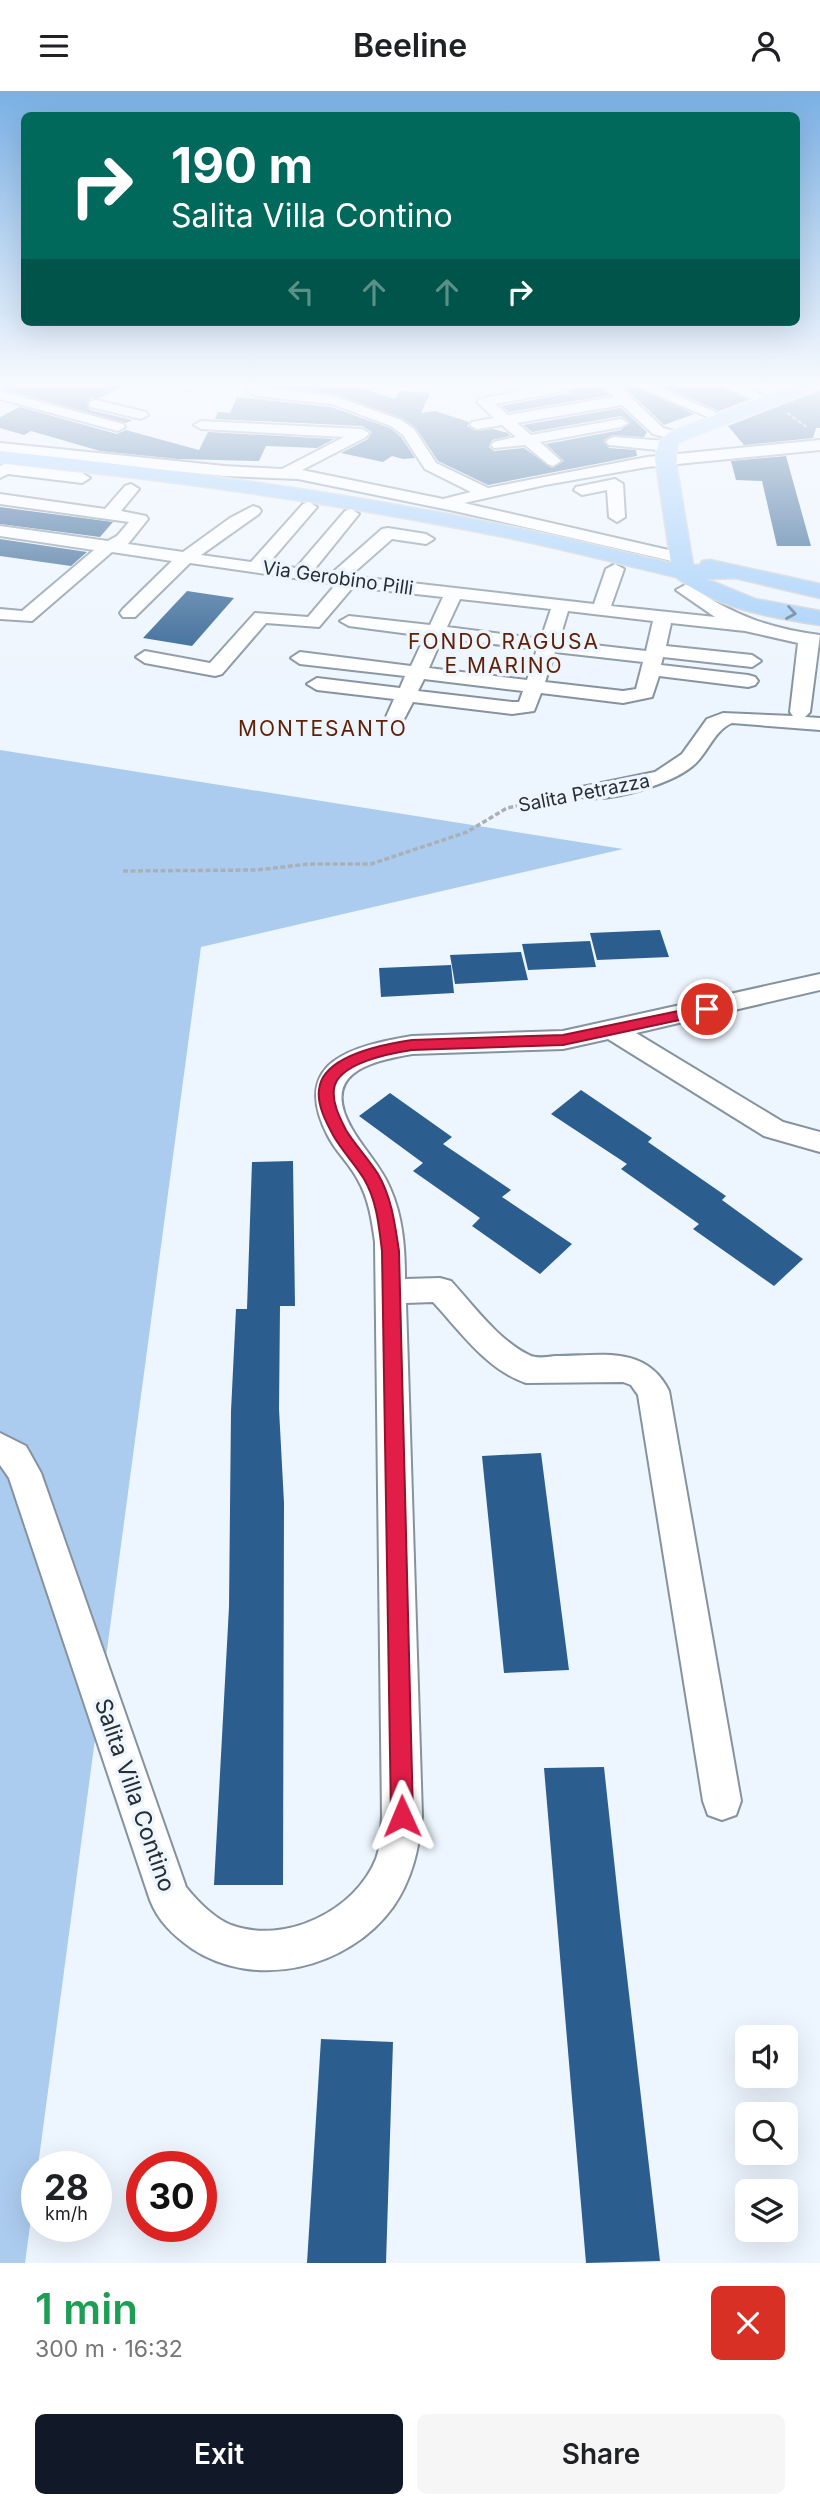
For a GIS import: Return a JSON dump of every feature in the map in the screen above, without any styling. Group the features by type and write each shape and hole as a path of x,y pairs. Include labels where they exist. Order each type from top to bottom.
{"main road":[{"path":"248,487 438,518 683,574 733,572 820,591"},
{"path":"672,487 683,574 718,595 760,607 820,618"},
{"path":"760,607 754,603 754,597 768,594 797,595 820,600"}],"street":[{"path":"66,507 80,487"},
{"path":"364,487 442,503 683,574 715,612 761,632 814,640 800,712"},
{"path":"474,487 485,493"},
{"path":"442,503 514,487"},
{"path":"569,493 598,487"},
{"path":"615,487 617,517"},
{"path":"110,514 131,489"},
{"path":"0,499 140,519 123,540 112,546 26,617 0,614"},
{"path":"256,567 309,507"},
{"path":"130,613 148,592 187,557 253,511"},
{"path":"300,574 351,514"},
{"name":"Via Gerobino Pilli","path":"0,531 342,580 743,626"},
{"path":"145,657 215,670 261,617 313,624 342,580 388,533 426,539"},
{"path":"601,610 615,569"},
{"path":"300,658 623,697 645,693 653,659 670,618 698,614 688,601 683,574"},
{"path":"396,717 453,593"},
{"path":"317,684 519,707 534,686 561,606"},
{"path":"349,621 653,659 748,681"},
{"path":"653,659 752,661"},
{"name":"Salita Petrazza","path":"590,792 640,784 670,775 691,758 714,723 720,719 730,717 820,723"},
{"path":"612,1030 820,982"},
{"path":"612,1030 774,1129 820,1163"},
{"name":"Salita Villa Contino","path":"0,1447 14,1457 24,1473 170,1900 183,1916 228,1945 253,1951 297,1947 320,1939 359,1917 390,1874 399,1848 402,1803 390,1251 385,1214 372,1177 333,1119 327,1104 326,1089 330,1079 355,1059 390,1048 412,1045 530,1043 563,1040 612,1030"},
{"path":"774,1129 820,1142"},
{"path":"391,1291 440,1290 498,1351 526,1370 625,1369 642,1376 653,1391 722,1801"}],"path":[{"name":"Salita Petrazza","path":"123,871 257,870 308,865 372,864 467,832 507,807 590,792"}],"shaded area":[{"path":"0,750 623,849 201,947 40,2151 21,2151 21,2242 28,2242 25,2263 0,2263"}],"building":[{"path":"763,487 795,487 811,546 777,546"},
{"path":"0,507 113,522 100,537 0,524"},
{"path":"0,539 87,552 71,566 0,556"},
{"path":"187,591 234,598 192,646 143,638"},
{"path":"660,930 669,957 597,960 590,933"},
{"path":"590,941 596,967 528,970 522,944"},
{"path":"521,952 528,980 455,984 450,955"},
{"path":"451,965 454,993 381,997 379,968"},
{"path":"581,1090 652,1138 648,1142 726,1196 722,1200 803,1259 774,1286 693,1229 699,1224 621,1169 627,1164 551,1114"},
{"path":"390,1093 452,1137 443,1144 511,1190 502,1197 572,1244 540,1274 472,1226 480,1218 413,1171 423,1163 359,1116"},
{"path":"293,1161 295,1306 280,1306 279,1409 284,1503 283,1885 214,1885 229,1607 231,1411 236,1309 247,1309 252,1162"},
{"path":"541,1453 569,1670 504,1673 482,1456"},
{"path":"604,1767 660,2261 586,2263 544,1768"},
{"path":"321,2039 393,2042 386,2263 307,2263"}],"district":[{"name":"FONDO RAGUSA E MARINO","path":"504,653"},
{"name":"MONTESANTO","path":"323,728"}],"route":[{"path":"402,1816 388,1230 372,1177 340,1134 327,1104 326,1089 330,1079 355,1059 390,1048 563,1040 707,1009"}]}
